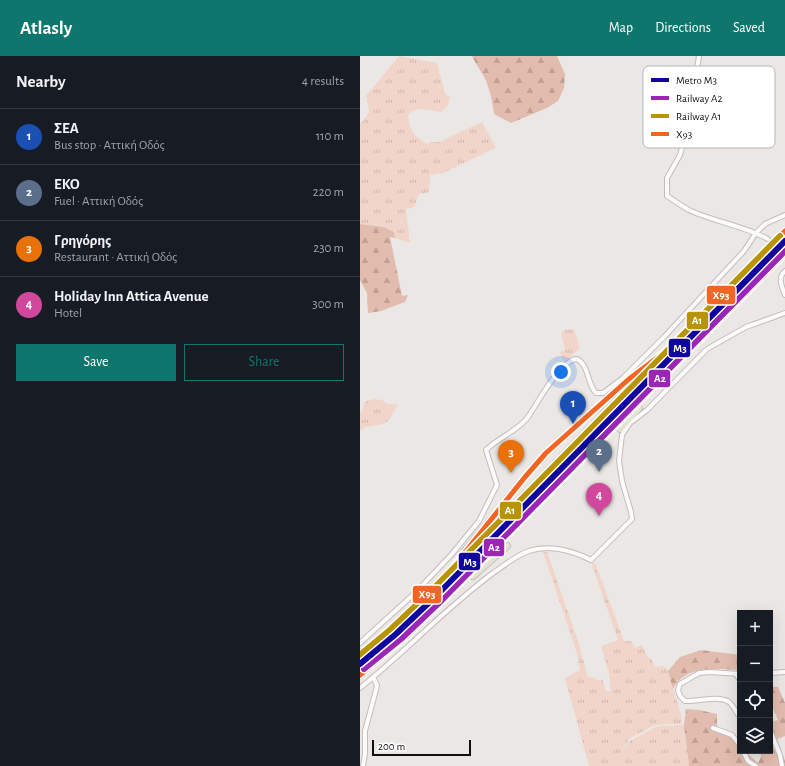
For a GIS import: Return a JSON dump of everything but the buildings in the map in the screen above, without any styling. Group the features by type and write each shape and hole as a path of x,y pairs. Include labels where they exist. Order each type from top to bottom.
{"highway":[{"path":"360,655 396,624 447,575 662,354 785,231"},
{"path":"360,676 406,637 457,587 785,254"},
{"path":"620,429 685,360 702,339"},
{"path":"604,401 629,379 662,354"},
{"path":"447,575 460,556 504,504"},
{"path":"457,587 470,578 507,546"}],"street":[{"path":"697,66 699,56"},
{"path":"682,148 667,178 667,196 690,211 756,233 768,239"},
{"path":"360,643 416,592 451,555 479,521 497,485 486,450 522,424 552,380 570,361 577,359 581,362 584,366 592,388 596,393 603,393 610,389 642,360 704,294 744,251 764,224 785,215"},
{"path":"785,271 780,279 785,295"},
{"path":"360,688 473,588 520,555 528,551 544,548 567,551 591,560 632,520 619,469 622,435 630,423 647,410 707,349 746,326 785,313"},
{"path":"737,674 710,672 699,673 680,684 678,690 680,696 685,701 714,699 728,702 737,713"},
{"path":"773,673 785,672"},
{"path":"363,766 365,754 365,731 377,685 373,677"},
{"path":"713,728 732,735 737,741"},
{"path":"773,738 780,755 782,766"},
{"path":"744,754 748,761 756,766"}],"green space":[{"path":"399,56 437,63 445,94 450,97 448,105 441,112 419,109 408,115 411,129 418,138 427,144 430,142 439,142 482,122 496,148 443,173 430,175 429,192 419,194 414,207 406,209 410,243 395,238 394,232 384,227 360,224 360,124 369,111 366,96"},
{"path":"472,56 557,56 565,74 564,88 558,101 547,108 511,123 494,114 492,99 487,84"},
{"path":"360,224 384,227 394,232 395,238 390,237 402,296 408,295 405,302 381,311 368,313 367,293 360,280"},
{"path":"574,329 580,348 565,361 563,361 560,352 565,350 561,333 565,330"},
{"path":"373,399 382,400 387,404 398,404 392,416 385,423 369,426 360,431 360,412 362,411 365,402"},
{"path":"543,552 547,552 577,638 588,677 595,678 597,681 602,679 606,691 611,691 609,674 601,646 618,640 591,562 596,565 624,641 631,641 635,648 642,645 648,658 651,658 655,667 663,666 668,671 682,718 682,724 664,724 653,726 630,738 620,752 630,741 658,726 684,725 689,766 589,766 565,678 580,670 577,653"},
{"path":"701,650 737,655 737,670 712,669 694,672 686,675 673,689 668,671 680,657"},
{"path":"773,686 778,687 785,703 785,736 777,739 785,761 785,766 689,766 684,725 686,709 717,714 717,726 737,743 737,754 748,754 758,763 761,757 760,754 773,754 773,721 778,720 773,709"}],"tunnel":[{"path":"768,239 785,250"}],"metro line":[{"name":"Μ3","path":"360,664 396,634 437,595 785,241"}],"rail line":[{"name":"A1","path":"360,655 391,629 432,590 780,236"},
{"name":"A2","path":"364,669 401,639 442,600 785,251"}],"transit line":[{"name":"X93","path":"360,655 396,625 447,575 546,453 629,379 662,354 785,231"},
{"name":"X93","path":"360,675 406,637 438,606 785,254"}],"place":[{"name":"ΣΕΑ","path":"573,424"},
{"name":"EKO","path":"599,472"},
{"name":"Γρηγόρης","path":"511,473"},
{"name":"Holiday Inn Attica Avenue","path":"599,516"}]}
